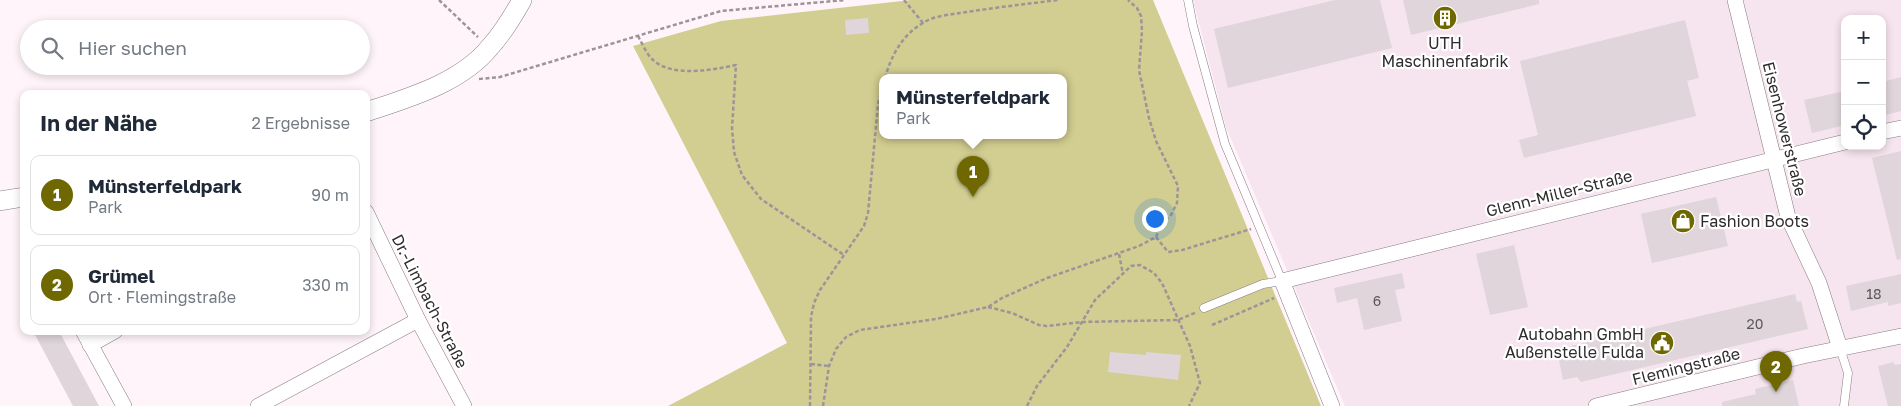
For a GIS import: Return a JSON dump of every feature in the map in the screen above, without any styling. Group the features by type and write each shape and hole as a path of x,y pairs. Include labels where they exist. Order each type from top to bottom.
{"street":[{"path":"370,110 443,82 462,71 490,48 511,20 522,0"},
{"name":"Eisenhowerstraße","path":"1735,0 1788,217 1819,283 1840,348"},
{"path":"1886,131 1901,128"},
{"name":"Glenn-Miller-Straße","path":"1282,281 1841,143"},
{"path":"0,201 20,200"},
{"name":"Dr.-Limbach-Straße","path":"370,220 418,320 464,406"},
{"path":"1282,281 1332,406"},
{"path":"258,406 418,320"},
{"name":"Flemingstraße","path":"1596,406 1840,348 1901,336"},
{"path":"87,338 124,406"}],"lane":[{"path":"1188,0 1193,26 1225,144 1282,281 1262,284 1204,308"},
{"path":"1840,348 1848,373 1844,406"}],"path":[{"path":"439,0 490,48"},
{"path":"462,71 480,80 500,77 722,11 845,0"},
{"path":"904,0 923,23"},
{"path":"886,74 890,60 905,37 923,23 938,17 1058,0"},
{"path":"823,406 829,366 836,349 846,337 860,330 936,319 988,308 1002,298 1047,278 1119,254 1156,237 1162,223 1171,215 1177,203 1178,186 1156,141 1148,118 1138,70 1142,31 1141,16 1137,8 1128,0"},
{"path":"638,36 652,59 666,67 686,71 701,71 736,65 732,128 734,152 742,175 761,199 844,255"},
{"path":"810,406 810,364 814,303 820,290 864,226 868,213 879,100"},
{"path":"1156,237 1168,252 1182,250 1260,227"},
{"path":"1119,254 1123,274"},
{"path":"1028,406 1038,386 1067,347 1095,300 1131,266 1140,265 1154,273 1162,283 1190,346 1200,383 1190,406"},
{"path":"1212,325 1274,298"},
{"path":"988,308 1012,313 1039,325 1047,326 1081,322 1178,320 1204,308"},
{"path":"810,364 829,366"}],"shaded area":[{"path":"911,0 1153,0 1321,406 668,406 787,343 633,46 721,21"},
{"path":"1193,0 1901,0 1901,406 1345,406 1226,127"}],"building":[{"path":"1335,0 1380,0 1392,48 1228,88 1214,29"},
{"name":"UTH Maschinenfabrik","path":"1403,0 1539,0 1539,4 1411,35"},
{"path":"868,18 869,33 846,35 845,20"},
{"path":"1685,20 1699,78 1687,81 1696,116 1524,158 1519,140 1538,135 1520,61"},
{"path":"1901,77 1901,111 1886,115 1886,105 1886,81"},
{"path":"1841,92 1841,126 1812,133 1804,100"},
{"path":"1901,151 1901,259 1897,260 1872,158"},
{"path":"1716,197 1728,246 1652,263 1641,214"},
{"path":"1514,245 1528,307 1490,315 1476,254"},
{"path":"1402,273 1405,288 1395,290 1402,321 1364,330 1357,298 1337,303 1334,288"},
{"path":"1901,274 1901,303 1888,306 1888,302 1851,311 1846,286"},
{"path":"1795,294 1797,302 1801,301 1808,329 1581,382 1577,377 1563,380 1559,360 1573,357 1571,346"},
{"path":"35,335 61,335 99,406 73,406"},
{"path":"1110,352 1146,355 1146,352 1181,355 1178,380 1108,372"},
{"path":"1894,362 1894,365 1901,364 1901,406 1888,406 1878,366"},
{"path":"1793,380 1799,406 1722,406 1722,402 1756,394 1755,389"}],"place":[{"name":"UTH Maschinenfabrik","path":"1445,18"},
{"name":"Münsterfeldpark","path":"973,197"},
{"name":"Fashion Boots","path":"1683,221"},
{"name":"Autobahn GmbH Außenstelle Fulda","path":"1662,343"},
{"name":"Grümel","path":"1776,392"}]}
